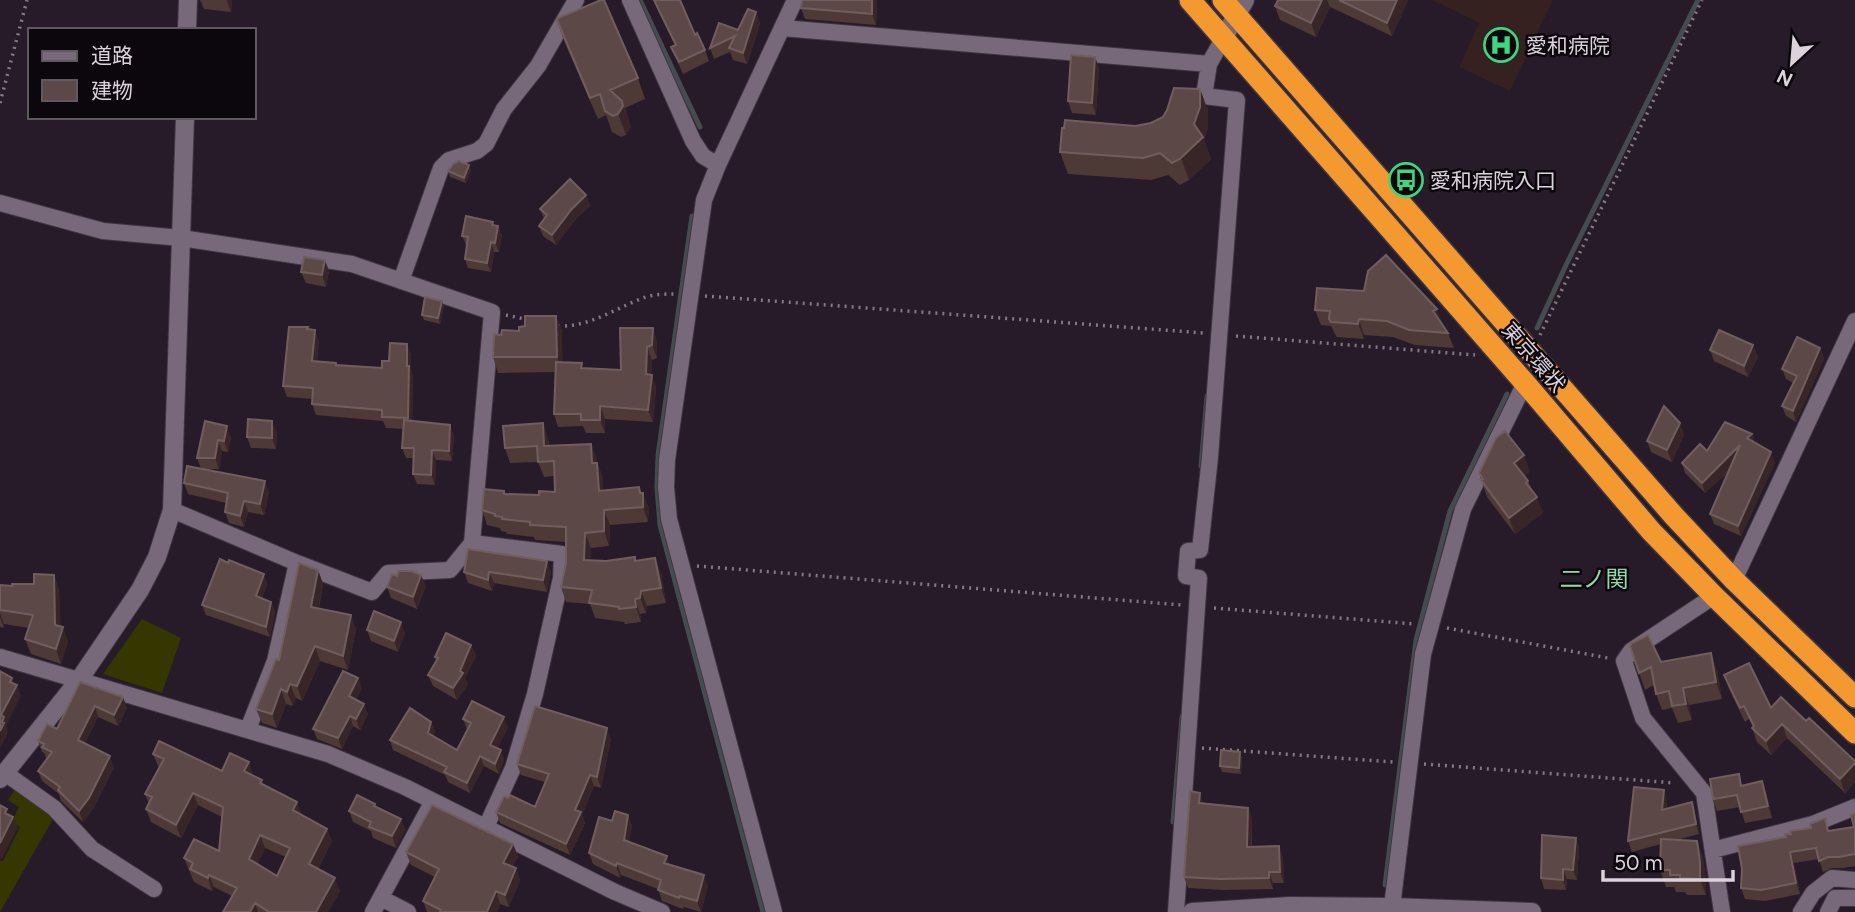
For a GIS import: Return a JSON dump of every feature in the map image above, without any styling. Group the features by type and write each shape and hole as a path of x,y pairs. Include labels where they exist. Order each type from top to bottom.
{"highway":[{"name":"東京環状","path":"1190,0 1651,531 1855,733"},
{"name":"東京環状","path":"1235,5 1531,353 1674,516 1734,580 1855,697"}],"street":[{"path":"187,28 188,0"},
{"path":"401,281 441,168 449,160 477,151 486,144 504,109 538,66 576,0"},
{"path":"630,0 693,141 703,156 718,165"},
{"path":"774,912 669,519 667,460 683,294 704,200 795,0"},
{"path":"1176,912 1199,578 1185,576 1188,551 1200,550 1237,100 1204,96 1209,64 1223,39 1235,5"},
{"path":"782,28 1209,64"},
{"path":"154,889 92,849 54,808 4,769 79,680 140,590 157,557 172,510 185,119"},
{"path":"0,203 103,231 181,238 352,264 492,312 472,543 450,570 388,573 372,592 172,510"},
{"path":"1734,580 1855,321"},
{"path":"1392,907 1402,763 1423,654 1424,625 1463,509 1525,383"},
{"path":"472,543 562,554 561,578 535,694 513,768 486,827"},
{"path":"248,729 275,661 298,563"},
{"path":"1714,596 1631,651 1624,662 1643,718 1704,793 1722,912"},
{"path":"0,657 328,754 433,801 615,892 662,912"},
{"path":"408,912 377,905 433,801"},
{"path":"1713,850 1813,824 1855,807"},
{"path":"1801,912 1813,893 1832,878 1855,880"},
{"path":"1828,912 1835,898 1855,898"},
{"path":"1192,912 1289,906 1532,912"}],"path":[{"path":"0,103 27,0"},
{"path":"1531,353 1702,0"},
{"path":"547,324 575,326 593,321 644,297 683,294 1474,356 1493,346"},
{"path":"492,312 535,321"},
{"path":"681,565 1424,625 1624,662"},
{"path":"1187,747 1698,785"}],"shaded area":[{"name":"愛和病院","path":"1432,0 1553,0 1510,91 1459,67 1479,23"},
{"path":"142,619 181,638 162,693 103,674"},
{"path":"17,786 54,817 0,912 0,861 3,861 20,827 12,822 19,807 8,800"}],"building":[{"path":"604,0 638,78 610,90 622,101 623,106 618,114 613,116 605,111 600,94 590,98 557,20"},
{"path":"654,0 680,0 695,35 697,33 705,50 679,62 671,47 676,45"},
{"path":"802,0 872,0 872,14 801,8"},
{"path":"1278,0 1322,0 1311,23 1275,6"},
{"path":"1339,0 1397,0 1387,23"},
{"path":"748,9 756,12 743,53 729,48 735,36 710,48 719,23 738,30"},
{"path":"1071,55 1095,57 1092,103 1068,101"},
{"path":"1174,88 1200,89 1200,107 1194,124 1203,137 1181,158 1172,163 1160,153 1143,158 1060,152 1065,120 1135,126 1151,123 1163,117"},
{"path":"459,161 469,165 464,178 448,171"},
{"path":"570,179 586,195 552,235 539,226 547,215 540,209"},
{"path":"466,216 493,222 492,225 498,226 495,243 491,242 487,263 465,259 468,237 462,236"},
{"path":"1386,255 1437,309 1433,311 1448,333 1409,330 1387,321 1359,319 1358,324 1331,322 1330,311 1315,310 1317,288 1364,291 1368,271"},
{"path":"304,257 325,260 322,275 301,272"},
{"path":"425,297 442,301 438,318 422,315"},
{"path":"525,316 556,316 557,357 493,357 494,334 501,335 502,330 519,331 519,327 525,326"},
{"path":"289,327 308,327 307,329 315,330 312,361 336,365 382,368 382,361 389,361 390,343 407,344 408,418 382,417 382,410 312,404 313,388 283,386"},
{"path":"620,328 653,328 652,345 647,347 646,374 652,375 648,410 600,406 600,420 581,420 581,414 554,414 556,362 582,363 581,368 621,370"},
{"path":"1719,330 1753,345 1744,366 1710,350"},
{"path":"1797,337 1820,348 1793,411 1782,406 1797,376 1782,369"},
{"path":"1664,406 1680,423 1667,450 1647,441"},
{"path":"248,419 272,421 272,438 247,437"},
{"path":"404,420 450,425 449,451 432,450 431,475 413,474 414,448 402,448"},
{"path":"205,421 227,426 224,441 218,440 215,458 197,458"},
{"path":"1725,422 1752,434 1747,438 1771,452 1738,526 1710,514 1740,445 1702,483 1682,463 1700,444 1707,451"},
{"path":"543,423 544,446 591,444 592,463 597,463 599,491 639,487 640,493 643,493 643,507 604,510 604,531 585,533 584,560 606,561 635,557 635,561 655,558 661,588 641,591 640,598 635,599 636,607 619,609 589,603 592,590 561,587 566,563 566,527 530,525 530,522 502,519 482,510 484,489 504,491 504,494 539,495 539,491 555,492 554,461 538,462 537,446 505,448 503,426"},
{"path":"1505,431 1524,455 1514,463 1537,497 1509,518 1481,480 1483,479 1479,473 1496,438"},
{"path":"187,466 265,481 260,504 244,501 240,516 225,512 228,493 184,483"},
{"path":"468,549 547,561 543,580 489,572 488,580 464,572"},
{"path":"220,559 264,574 256,596 271,602 266,627 202,605"},
{"path":"299,563 318,570 311,607 351,615 343,656 315,646 297,686 290,684 287,692 281,689 272,714 256,709 276,659 279,660"},
{"path":"399,571 411,571 421,575 413,597 387,587 392,574 397,576"},
{"path":"34,574 54,575 55,625 63,627 56,649 25,639 33,615 0,610 0,585 34,584"},
{"path":"374,611 401,622 394,641 367,630"},
{"path":"446,633 471,645 460,671 463,673 453,688 428,675 438,658 435,657"},
{"path":"1648,635 1661,662 1711,653 1716,682 1683,688 1686,704 1672,706 1669,691 1656,694 1651,667 1639,673 1630,646"},
{"path":"1749,663 1771,708 1781,697 1806,721 1809,718 1855,761 1840,779 1782,724 1766,741 1752,728 1754,726 1744,706 1740,708 1724,675"},
{"path":"0,671 12,678 10,682 17,685 1,715 4,717 4,723 0,731"},
{"path":"343,671 358,678 349,696 364,704 356,719 350,716 338,738 313,729"},
{"path":"80,682 123,697 114,715 95,706 78,740 110,756 89,798 79,811 58,790 60,787 38,771 52,752 42,747 44,744 38,741 47,724 57,729"},
{"path":"472,701 504,717 490,745 501,750 495,764 480,756 467,783 444,772 447,767 390,740 410,708 431,722 428,733 457,750 471,723 463,719"},
{"path":"535,706 607,728 597,777 590,775 575,810 581,812 566,844 496,812 504,796 508,798 510,795 535,807 549,774 517,764"},
{"path":"159,741 222,771 230,753 249,762 244,771 262,780 260,783 297,802 293,810 327,829 309,864 335,878 316,912 269,912 255,903 250,912 223,912 237,888 190,869 193,863 184,858 194,839 219,851 223,807 193,793 176,825 146,809 152,797 145,794 164,759 153,754","holes":["260,835 290,848 277,876 249,859"]},
{"path":"1221,750 1240,752 1239,768 1220,766"},
{"path":"1739,774 1741,786 1762,781 1768,806 1741,812 1737,795 1713,799 1710,779"},
{"path":"1634,787 1664,790 1662,810 1692,802 1696,824 1628,841"},
{"path":"1190,791 1200,793 1199,803 1248,808 1247,847 1279,846 1280,872 1269,872 1269,878 1184,877"},
{"path":"357,795 401,819 392,836 369,827 371,822 349,811"},
{"path":"0,805 7,809 5,813 13,817 0,843"},
{"path":"432,805 513,844 503,863 516,868 505,895 496,891 487,912 440,912 441,910 423,901 439,869 406,852"},
{"path":"615,811 628,815 624,840 667,856 664,863 704,875 697,901 658,890 661,880 617,863 616,866 589,853 599,817 612,821"},
{"path":"1855,814 1855,854 1828,857 1819,861 1816,848 1790,852 1796,883 1761,890 1741,888 1742,869 1738,846 1786,837 1785,834 1791,834 1790,831 1811,828 1810,824 1825,818 1828,831 1854,827 1851,815"},
{"path":"1542,835 1576,838 1573,870 1563,869 1563,880 1541,878"},
{"path":"1661,839 1697,841 1700,879 1680,878 1680,875 1670,875 1670,870 1660,870"}],"waterway":[{"path":"640,0 700,127"},
{"path":"1537,328 1698,0"},
{"path":"692,216 658,455 660,525 763,912"},
{"path":"1385,885 1416,640 1450,511 1507,394"},
{"path":"1201,466 1207,396"},
{"path":"1173,822 1182,717"}],"place":[{"name":"愛和病院","path":"1501,45"},
{"name":"愛和病院入口","path":"1406,180"}],"district":[{"name":"二ノ関","path":"1594,579"}]}
